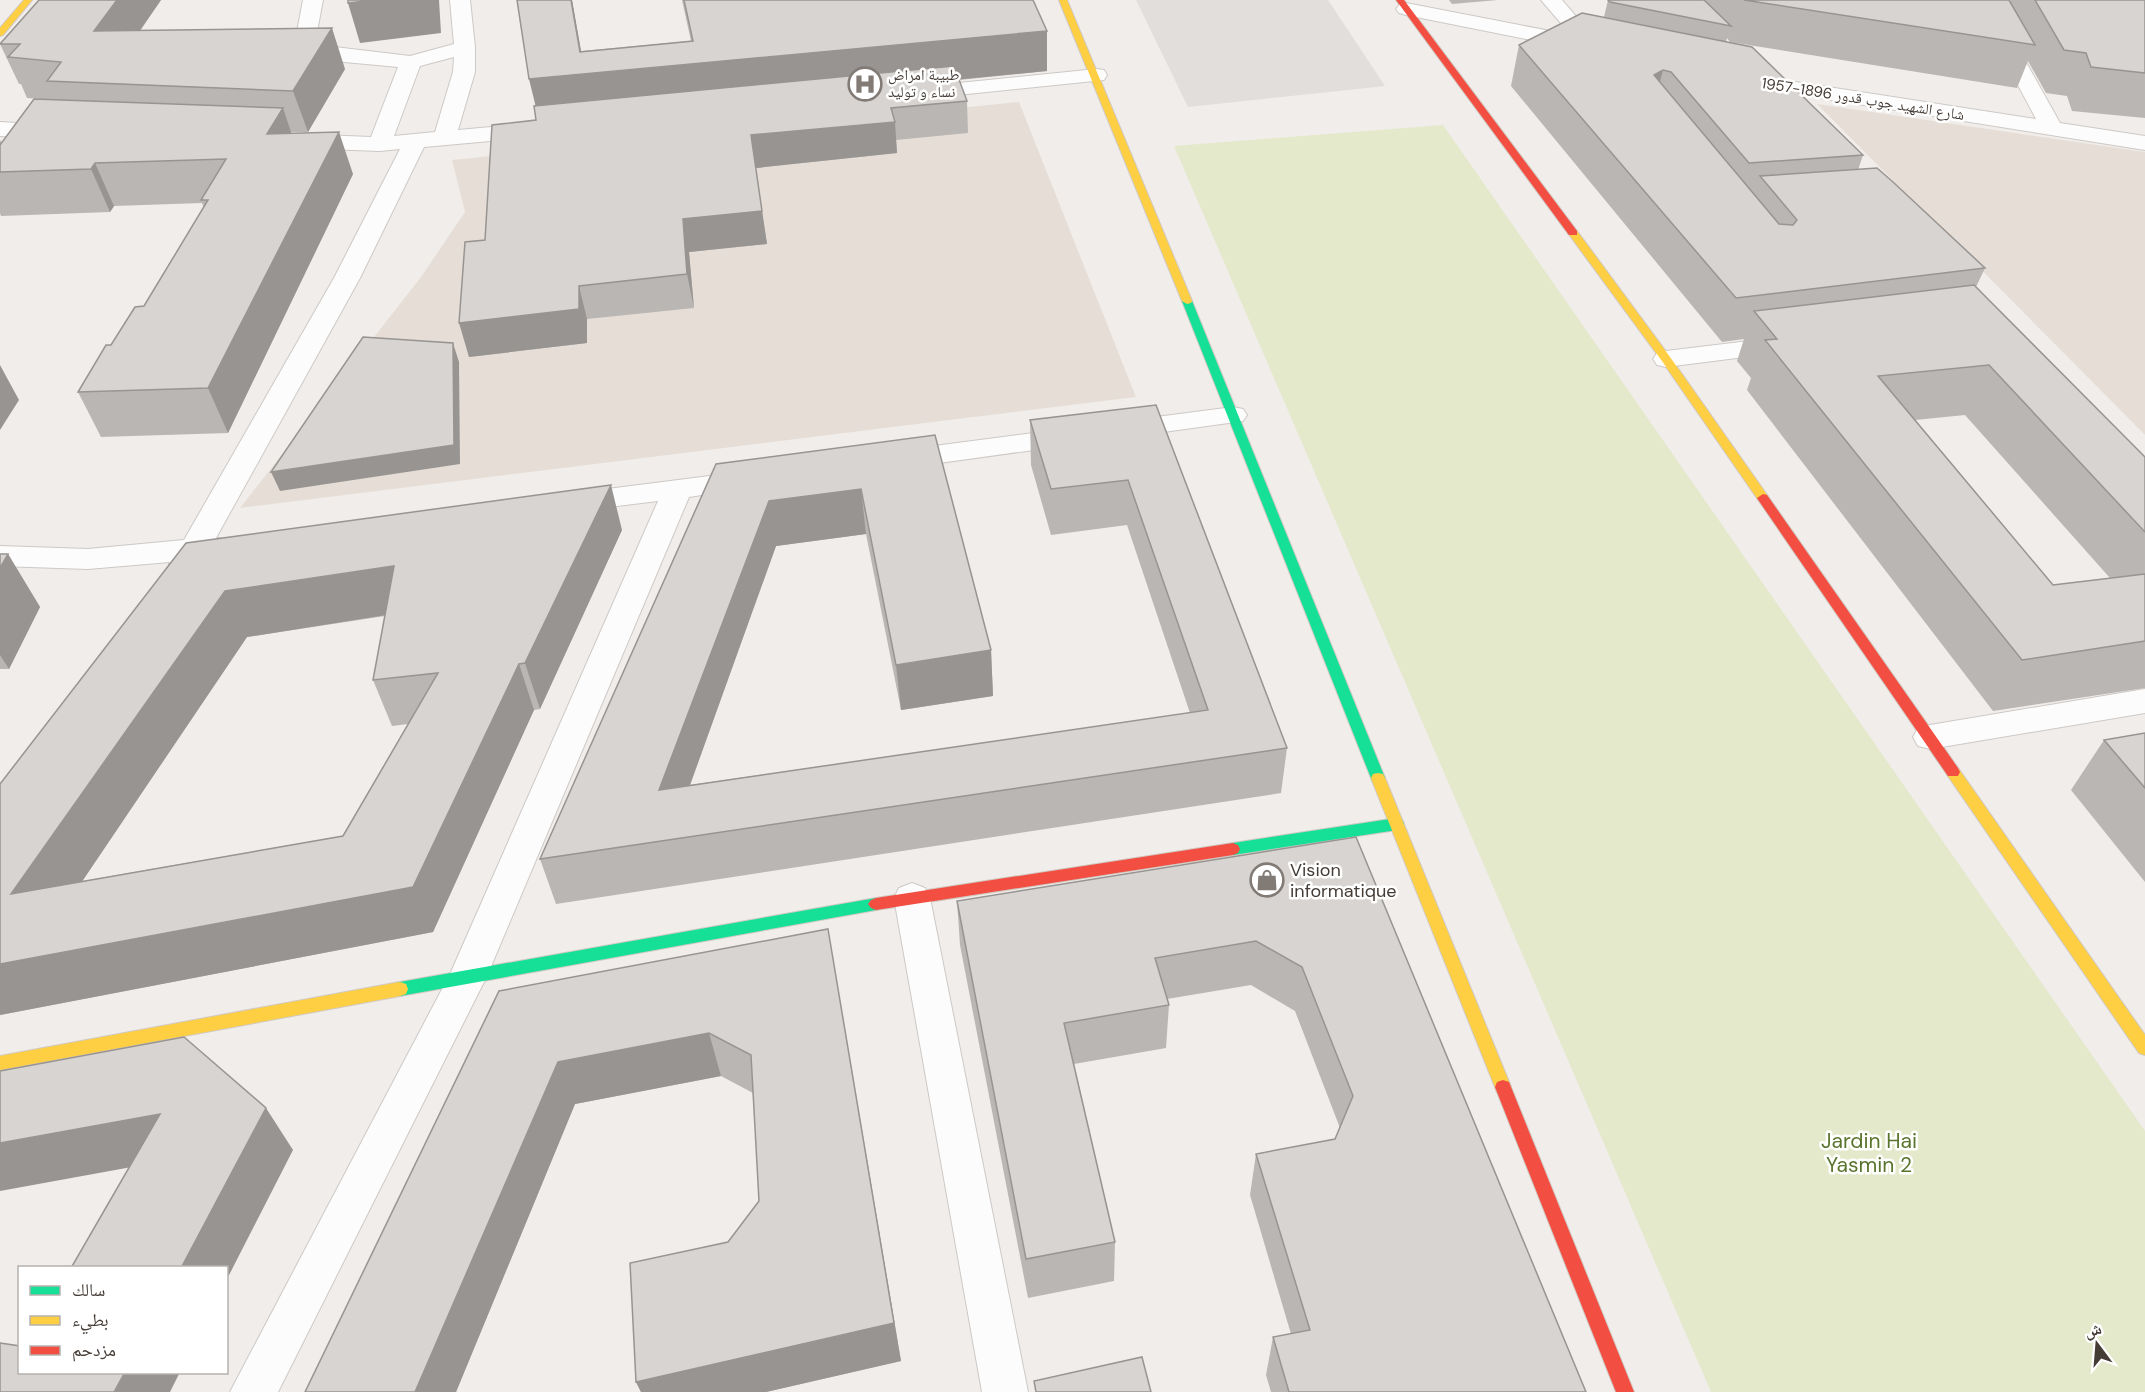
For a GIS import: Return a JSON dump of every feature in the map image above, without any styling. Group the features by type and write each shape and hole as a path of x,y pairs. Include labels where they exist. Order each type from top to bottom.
{"street":[{"path":"0,33 28,0"},
{"path":"313,0 306,37 308,49 323,54 411,62 465,47"},
{"path":"444,139 464,72 465,47 460,0"},
{"path":"1063,0 1096,75 1625,1392"},
{"path":"1551,0 1591,46"},
{"path":"1403,4 1613,51"},
{"path":"1403,4 1666,359 2145,1048"},
{"path":"1953,5 1981,4 2008,9"},
{"path":"1981,4 2052,129"},
{"path":"380,144 411,62"},
{"name":"شارع الشهيد جوب قدور 1896-1957","path":"1773,105 1736,73 2052,129 2145,143"},
{"path":"895,95 1096,75"},
{"path":"0,129 83,133"},
{"path":"273,140 380,144 551,129"},
{"path":"165,587 194,550 347,278 415,142"},
{"path":"1666,359 1805,342"},
{"path":"866,464 1233,415"},
{"path":"548,506 772,477"},
{"path":"253,1392 468,976 677,490"},
{"path":"0,556 88,559 253,543"},
{"path":"1930,736 2145,701"},
{"path":"0,1063 468,976 912,898 1397,824"},
{"path":"912,898 1005,1392"}],"shaded area":[{"path":"1136,0 1328,0 1385,86 1188,107"},
{"path":"1019,102 1136,397 240,508 421,277 465,212 452,160"},
{"path":"1817,104 2145,152 2145,435"}],"green space":[{"name":"Jardin Hai Yasmin 2","path":"1443,125 2145,1131 2145,1392 1711,1392 1174,146"}],"building":[{"path":"39,0 117,0 94,31 332,28 293,91 47,81 61,62 8,57 20,44 0,44"},
{"path":"348,0 375,0 348,3"},
{"path":"517,0 571,0 580,52 693,41 684,0 1033,0 1047,31 529,79"},
{"path":"1608,0 1704,0 1731,26 1610,2"},
{"path":"1744,0 2009,0 2035,45"},
{"path":"2035,0 2145,0 2145,73 2091,67 2086,53 2064,50"},
{"path":"1582,13 1752,47 1863,155 1749,163 1671,72 1663,70 1654,75 1779,224 1793,225 1797,220 1760,176 1877,168 1985,268 1736,298 1519,45"},
{"path":"954,66 967,101 891,108 895,122 751,135 762,211 683,219 687,274 579,286 579,309 459,323 465,242 485,240 492,125 536,120 534,106"},
{"path":"34,99 283,108 267,134 339,132 208,388 78,392 106,345 111,345 135,307 144,306 208,200 201,200 226,159 95,163 91,169 0,172 0,145"},
{"path":"1974,285 2145,457 2145,532 1989,365 1878,376 2053,585 2145,574 2145,641 2022,660 1765,340 1777,339 1754,311"},
{"path":"363,337 453,343 454,445 271,472"},
{"path":"1156,405 1287,748 540,859 716,464 935,435 991,650 896,665 861,489 769,501 659,790 1208,710 1128,480 1051,489 1030,420"},
{"path":"611,485 525,663 519,664 413,887 0,964 0,784 186,543","holes":["394,566 373,680 438,673 343,836 11,894 225,591"]},
{"path":"0,554 8,554 0,568"},
{"path":"2145,733 2145,788 2104,740"},
{"path":"1356,837 1586,1392 1289,1392 1273,1337 1310,1330 1256,1154 1335,1139 1353,1096 1302,967 1256,941 1155,958 1169,1005 1064,1023 1115,1242 1026,1259 957,901"},
{"path":"828,929 894,1323 636,1382 630,1263 728,1242 759,1201 751,1055 709,1033 558,1062 415,1392 305,1392 499,991"},
{"path":"184,1037 266,1108 182,1266 72,1266 160,1114 0,1143 0,1071"},
{"path":"0,1343 18,1346 18,1374 124,1374 114,1392 0,1392"},
{"path":"1142,1357 1151,1392 1036,1392 1034,1381"}],"traffic: fast":[{"path":"1187,301 1378,778"},
{"path":"1233,849 1397,824"},
{"path":"400,989 876,904"}],"traffic: slow":[{"path":"0,33 28,0"},
{"path":"1063,0 1187,301"},
{"path":"1573,233 1666,359 1763,498"},
{"path":"1953,772 2145,1048"},
{"path":"1378,778 1503,1087"},
{"path":"0,1063 400,989"}],"traffic: jam":[{"path":"1400,0 1573,233"},
{"path":"1763,498 1953,772"},
{"path":"876,904 1233,849"},
{"path":"1503,1087 1625,1392"}],"place":[{"name":"طبيبة امراض نساء و توليد","path":"865,84"},
{"name":"Vision informatique","path":"1267,880"}]}
